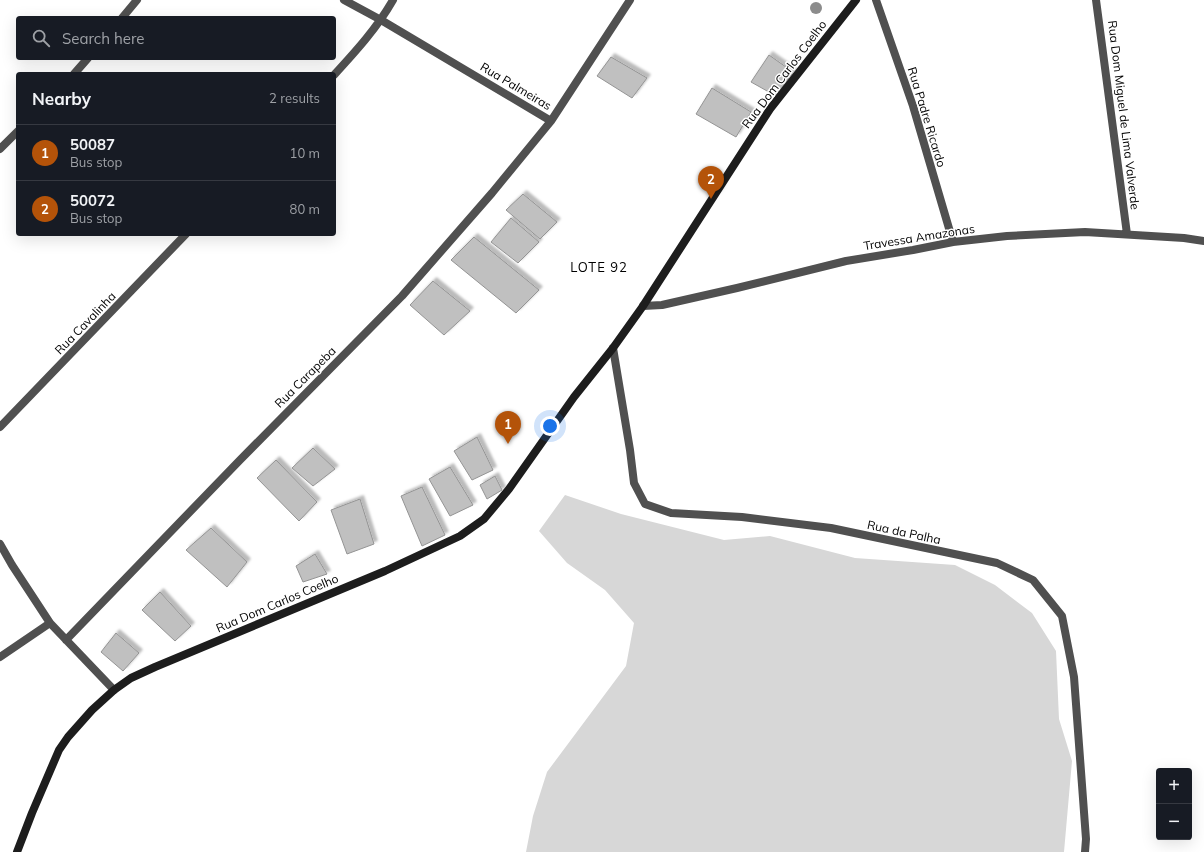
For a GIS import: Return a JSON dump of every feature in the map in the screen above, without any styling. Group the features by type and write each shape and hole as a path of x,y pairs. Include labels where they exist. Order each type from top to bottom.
{"street":[{"path":"124,16 137,0"},
{"name":"Rua Palmeiras","path":"344,0 381,20 551,121 630,0"},
{"path":"336,73 365,41 381,20 393,0"},
{"name":"Rua Dom Carlos Coelho","path":"17,852 59,750 68,737 92,710 114,690 131,678 154,667 385,571 460,536 473,528 492,510 574,397 613,348 770,109 856,0"},
{"name":"Rua Padre Ricardo","path":"876,0 912,106 953,242"},
{"name":"Rua Dom Miguel de Lima Valverde","path":"1096,0 1127,234"},
{"path":"76,72 86,60"},
{"name":"Rua Carapeba","path":"66,640 240,460 402,296 492,193 551,121"},
{"path":"0,149 16,133"},
{"name":"Travessa Amazonas","path":"642,306 662,305 846,261 953,242 1007,236 1085,232 1204,241"},
{"name":"Rua Cavalinha","path":"0,427 184,236"},
{"name":"Rua da Palha","path":"613,348 634,483 645,504 671,513 742,517 831,528 998,563 1033,580 1062,616 1074,676 1086,839 1085,852"},
{"path":"0,544 50,623 114,690"},
{"path":"0,656 50,623"}],"shaded area":[{"path":"565,495 621,514 724,540 770,536 855,558 955,565 995,585 1032,613 1056,651 1059,719 1072,761 1064,852 526,852 533,816 547,772 626,666 634,623 605,590 567,563 539,531"}],"building":[{"path":"769,55 793,72 776,96 751,82"},
{"path":"611,57 647,78 632,98 597,76"},
{"path":"712,88 751,112 736,137 696,114"},
{"path":"523,194 557,222 540,239 506,210"},
{"path":"511,218 539,242 518,263 491,242"},
{"path":"474,237 539,290 516,313 451,260"},
{"path":"433,281 470,311 444,335 410,305"},
{"path":"477,437 493,470 472,480 454,451"},
{"path":"313,448 335,469 313,486 292,468"},
{"path":"276,460 317,502 299,521 257,478"},
{"path":"450,467 473,505 450,516 429,479"},
{"path":"495,476 502,490 487,499 480,485"},
{"path":"422,487 445,535 422,546 401,496"},
{"path":"360,499 374,544 347,554 331,510"},
{"path":"211,528 247,562 227,587 186,550"},
{"path":"315,554 327,574 303,582 296,566"},
{"path":"160,592 191,626 175,641 142,610"},
{"path":"116,633 139,653 123,671 101,652"}],"place":[{"name":"50072","path":"711,199"},
{"name":"50087","path":"508,444"}],"district":[{"name":"LOTE 92","path":"599,267"}]}
